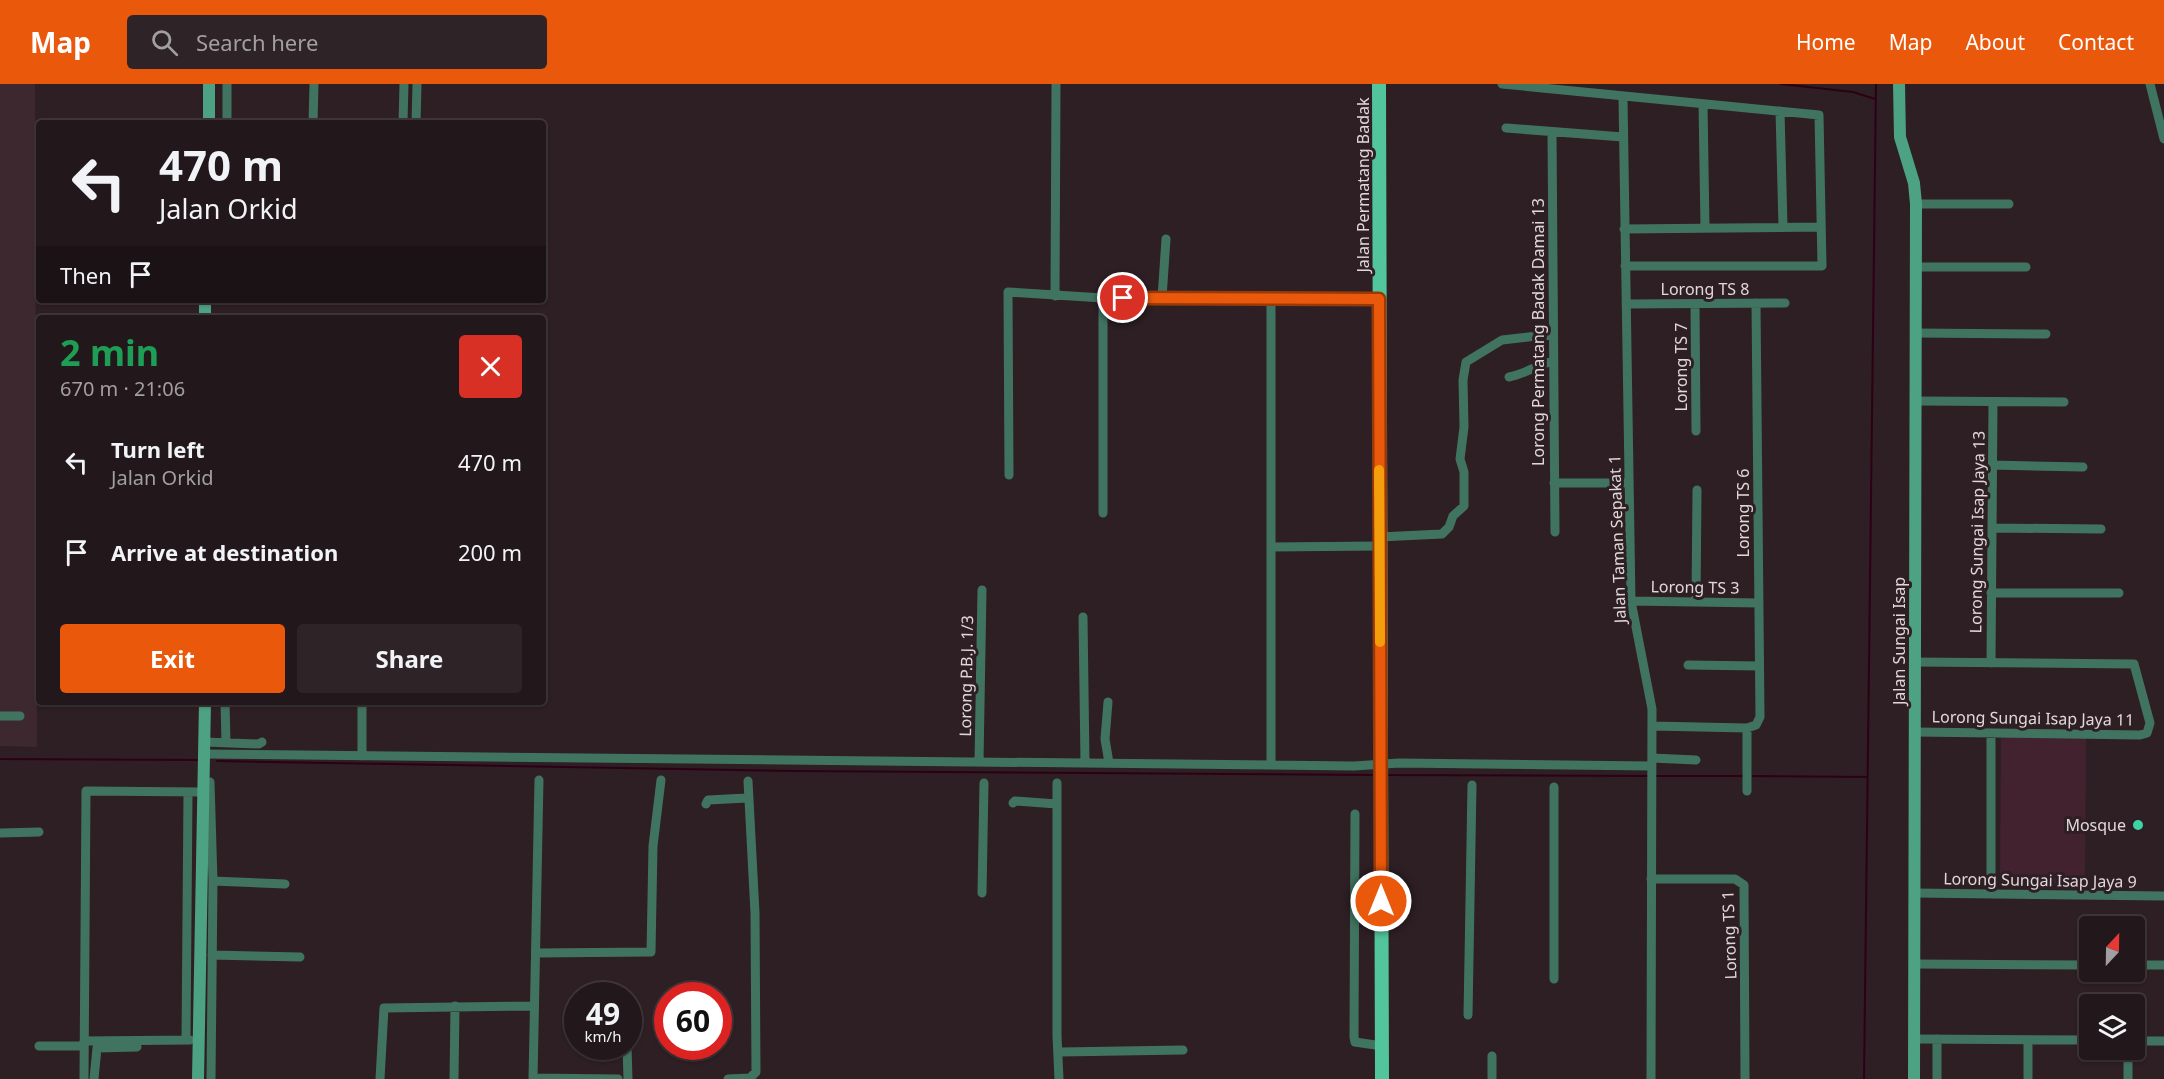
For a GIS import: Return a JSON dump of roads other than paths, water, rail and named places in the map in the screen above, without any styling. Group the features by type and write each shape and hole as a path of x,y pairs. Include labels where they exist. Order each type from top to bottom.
{"main road":[{"name":"Jalan Permatang Badak","path":"1379,84 1382,1079"}],"street":[{"path":"208,120 209,84"},
{"path":"226,120 227,84"},
{"path":"313,120 314,84"},
{"path":"403,120 404,84"},
{"path":"416,120 417,84"},
{"path":"1055,296 1056,84"},
{"path":"1502,84 1623,98 1819,115 1822,266 1625,266"},
{"name":"Jalan Sungai Isap","path":"1899,84 1900,137 1914,183 1916,204 1914,1079"},
{"path":"2150,84 2164,139"},
{"path":"1623,98 1626,304"},
{"path":"1703,104 1705,228"},
{"path":"1780,111 1783,227"},
{"path":"1506,128 1623,137"},
{"name":"Lorong Permatang Badak Damai 13","path":"1552,132 1555,532"},
{"path":"1916,204 2009,204"},
{"path":"1624,229 1821,227"},
{"path":"1162,298 1166,239"},
{"path":"1916,267 2026,267"},
{"path":"1009,475 1008,292 1103,298 1379,299"},
{"path":"1103,298 1103,513"},
{"path":"1270,765 1271,298"},
{"name":"Lorong TS 6","path":"1747,728 1759,722 1756,303"},
{"name":"Lorong TS 8","path":"1626,304 1785,303"},
{"name":"Jalan Taman Sepakat 1","path":"1626,304 1631,601 1650,692 1652,726 1651,879"},
{"name":"Lorong TS 7","path":"1695,304 1696,431"},
{"path":"1916,333 2046,334"},
{"path":"1271,547 1379,542 1442,534 1449,526 1453,516 1464,506 1464,472 1460,459 1464,427 1463,380 1466,362 1502,340 1553,334"},
{"path":"1509,377 1523,375 1537,365 1553,361"},
{"path":"1916,401 2064,402"},
{"name":"Lorong Sungai Isap Jaya 13","path":"1991,663 1993,402"},
{"path":"1992,465 2084,467"},
{"path":"1554,483 1628,483"},
{"path":"1696,602 1697,490"},
{"path":"1993,528 2101,529"},
{"name":"Lorong P.B.J. 1/3","path":"980,762 982,590"},
{"path":"1991,593 2119,593"},
{"name":"Lorong TS 3","path":"1631,601 1759,603"},
{"path":"1083,617 1085,763"},
{"path":"1915,662 1991,663"},
{"name":"Lorong Sungai Isap Jaya 11","path":"1915,732 2140,735 2150,730 2134,664 1991,663"},
{"path":"1688,665 1759,666"},
{"path":"1108,702 1105,739 1109,763"},
{"path":"205,705 205,748 213,882 211,1079"},
{"path":"225,705 226,743"},
{"path":"362,705 362,756"},
{"path":"0,716 20,716"},
{"path":"1652,726 1747,728 1747,788"},
{"path":"1990,894 1991,734"},
{"path":"205,748 226,743 259,744 262,742"},
{"path":"205,748 362,756 1270,765 1652,764 1696,760"},
{"path":"539,780 536,1000 533,1006 532,1078 618,1079"},
{"path":"536,953 651,952 653,846 661,780"},
{"path":"728,1079 750,1078 756,1072 755,913 747,798 748,781"},
{"path":"982,892 984,783"},
{"path":"1057,783 1059,1079"},
{"path":"1468,1015 1472,785"},
{"path":"84,1079 86,791 188,793 207,787"},
{"path":"193,1040 207,787"},
{"path":"1554,787 1554,979"},
{"path":"188,793 193,1040 198,1079"},
{"path":"706,804 708,800 747,798"},
{"path":"1013,803 1015,801 1057,804"},
{"path":"1355,814 1354,1037 1355,1042 1360,1045 1382,1046"},
{"path":"0,833 39,832"},
{"path":"1651,879 1651,1079"},
{"name":"Lorong TS 1","path":"1651,879 1735,879 1744,885 1745,1079"},
{"path":"213,882 285,884"},
{"name":"Lorong Sungai Isap Jaya 9","path":"1915,893 2164,896"},
{"path":"212,955 300,957"},
{"path":"1915,964 2079,965"},
{"path":"2145,965 2164,965"},
{"path":"454,1079 455,1006"},
{"path":"380,1079 384,1008 533,1006"},
{"path":"1915,1039 2079,1041"},
{"path":"1936,1039 1937,1079"},
{"path":"39,1046 193,1040"},
{"path":"2028,1040 2028,1079"},
{"path":"2145,1041 2164,1041"},
{"path":"94,1079 97,1048 137,1047"},
{"path":"1060,1052 1184,1050"},
{"path":"1492,1056 1492,1079"},
{"path":"627,1060 628,1079"},
{"path":"2128,1060 2128,1079"}],"waterway":[{"path":"1781,84 1853,92 1875,99"},
{"path":"1864,1079 1876,84"},
{"path":"0,759 198,760"},
{"path":"217,761 795,771 1372,775"},
{"path":"1388,775 1649,776"},
{"path":"1654,776 1745,776"},
{"path":"1750,776 1867,777"}],"place":[{"name":"Mosque","path":"2138,825"}]}
